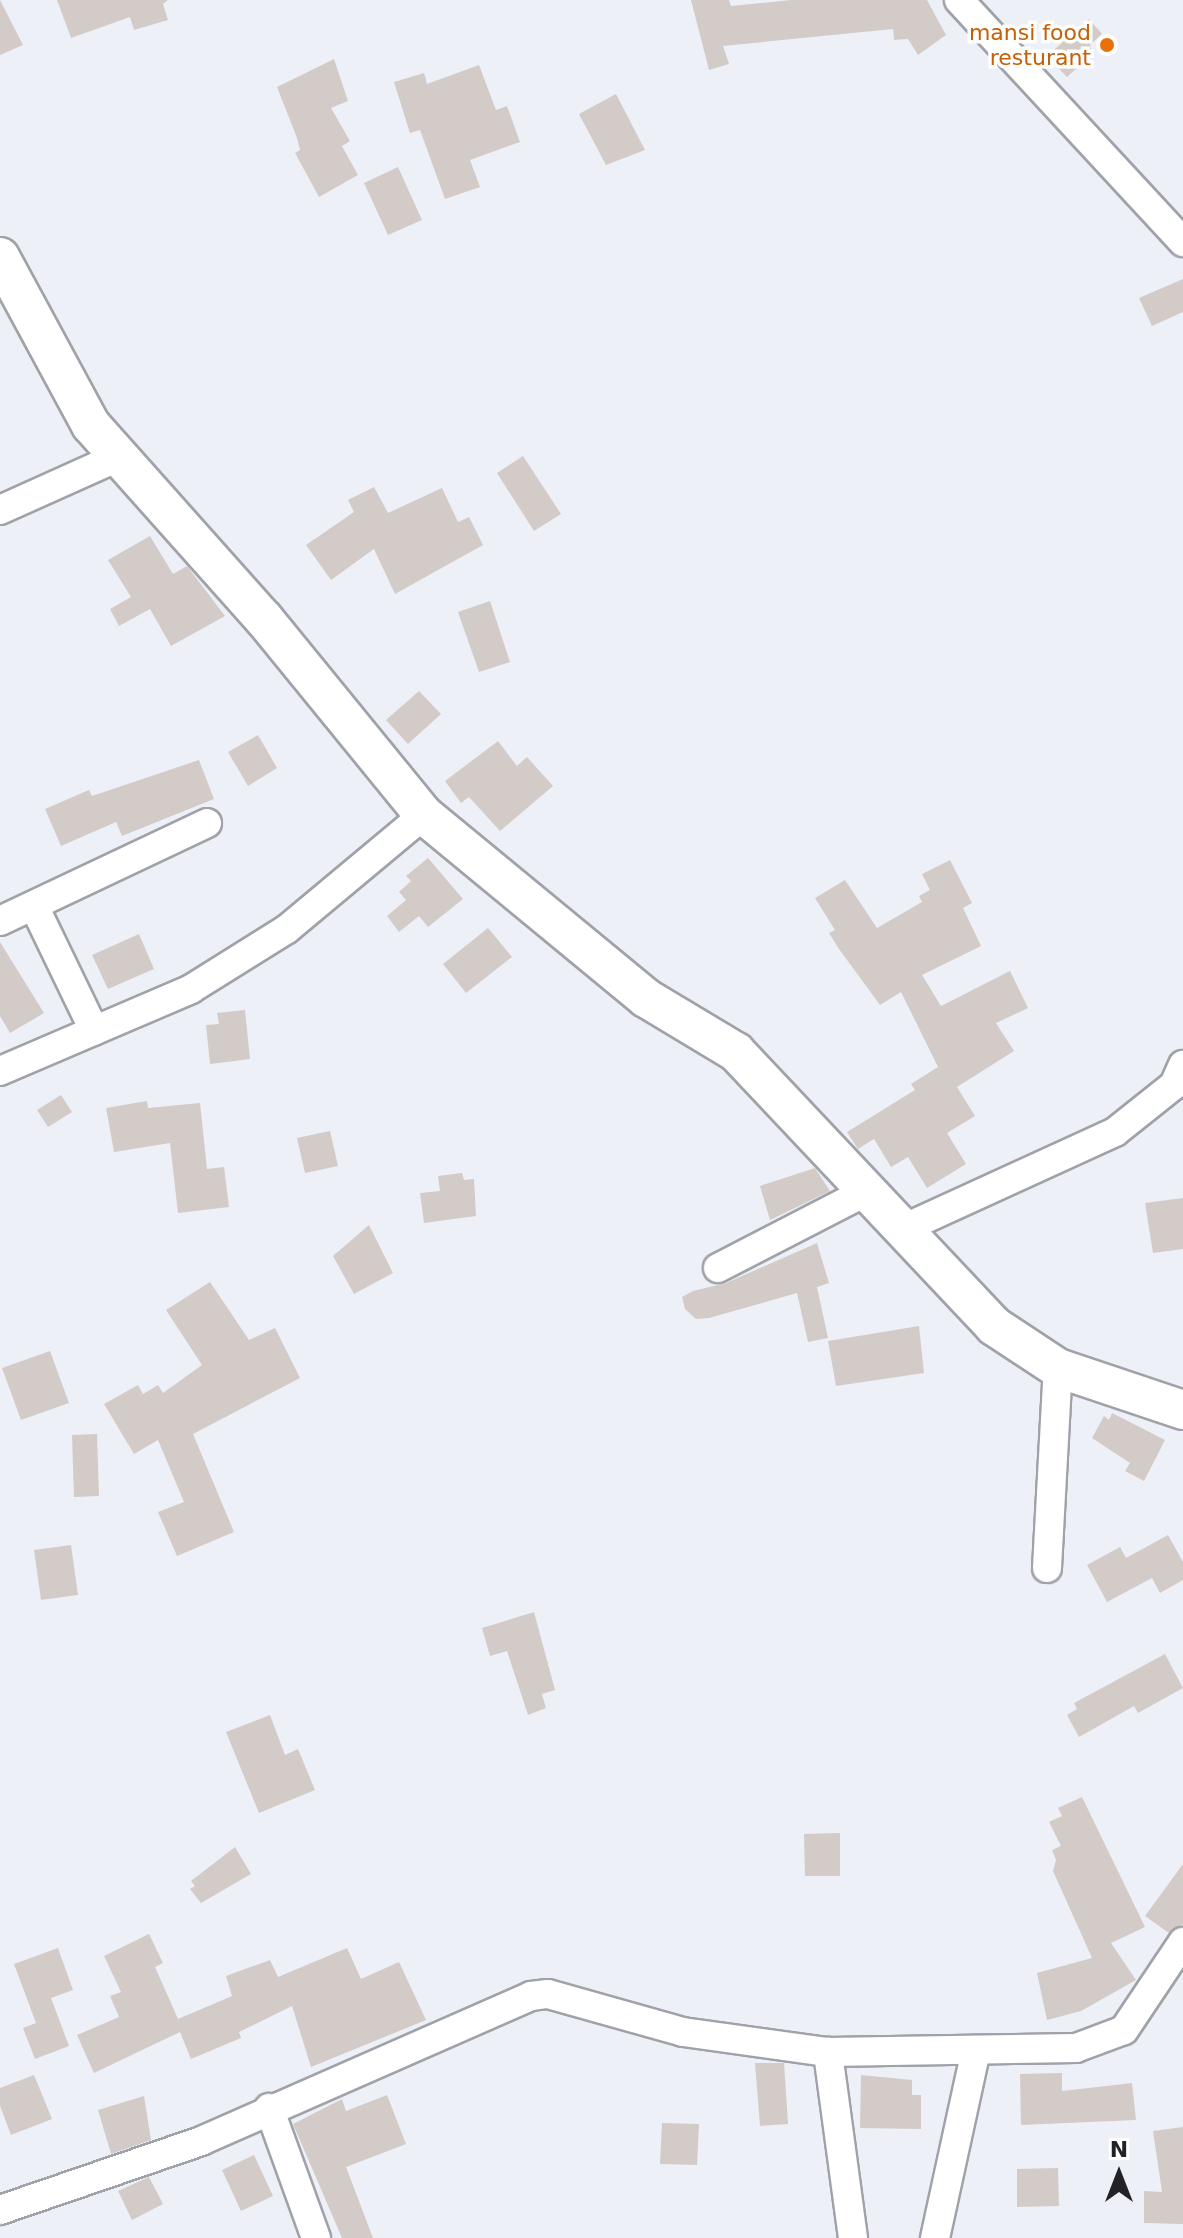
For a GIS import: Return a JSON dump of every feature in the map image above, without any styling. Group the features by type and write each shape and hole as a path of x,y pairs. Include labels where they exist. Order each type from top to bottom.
{"main road":[{"path":"0,257 91,425 264,619 424,815 646,998 736,1052 994,1326 1058,1368 1183,1410"}],"street":[{"path":"959,0 1183,242"},
{"path":"0,510 118,457"},
{"path":"0,1071 191,989 287,929 424,815"},
{"path":"0,921 35,908 207,823"},
{"path":"35,908 94,1030"},
{"path":"903,1229 1115,1132 1174,1085 1183,1065"},
{"path":"718,1268 867,1191"},
{"path":"1047,1568 1058,1368"},
{"path":"0,2210 188,2146 531,1996 548,1994 683,2032 828,2052 1076,2048 1124,2030 1183,1942"},
{"path":"935,2238 976,2050"},
{"path":"828,2052 853,2238"},
{"path":"269,2108 316,2238"}],"building":[{"path":"0,0 23,45 0,55"},
{"path":"57,0 168,0 163,4 168,20 134,30 130,17 71,38"},
{"path":"691,0 729,0 731,6 791,0 927,0 946,35 918,55 908,39 894,40 893,29 723,46 729,64 709,70"},
{"path":"1089,19 1102,34 1090,45 1092,55 1067,77 1047,56"},
{"path":"334,59 348,101 331,108 350,141 342,146 358,175 319,197 295,153 300,150 297,138 277,87"},
{"path":"479,65 496,110 507,106 520,142 470,160 480,187 445,199 420,130 410,133 394,82 424,73 427,84"},
{"path":"616,94 645,150 606,165 579,114"},
{"path":"398,167 422,220 388,235 364,183"},
{"path":"1183,279 1183,312 1152,326 1139,298"},
{"path":"523,456 561,514 534,531 497,473"},
{"path":"374,487 388,513 442,488 458,522 469,517 483,545 395,594 374,549 331,580 306,545 354,512 348,500"},
{"path":"150,536 173,574 187,566 225,616 171,646 150,609 119,626 110,609 131,597 108,560"},
{"path":"490,601 510,662 479,672 458,612"},
{"path":"419,691 441,714 408,744 386,720"},
{"path":"258,735 277,768 248,786 228,752"},
{"path":"498,741 517,766 527,757 553,786 500,831 469,797 461,803 445,781"},
{"path":"199,760 214,799 122,836 116,822 61,846 45,809 89,790 92,796"},
{"path":"428,858 463,899 428,927 419,916 399,932 387,916 406,900 399,892 411,881 406,876"},
{"path":"950,860 972,903 963,908 981,946 922,975 941,1006 1010,971 1028,1008 996,1023 1014,1051 957,1087 975,1116 947,1133 966,1164 927,1188 908,1157 891,1167 874,1139 858,1149 847,1132 915,1090 911,1084 938,1067 901,992 880,1005 829,933 835,930 815,898 845,880 877,928 922,902 919,896 930,890 922,874"},
{"path":"488,928 512,957 466,993 443,964"},
{"path":"139,934 154,969 108,989 92,955"},
{"path":"0,942 44,1013 10,1033 0,1016"},
{"path":"245,1010 250,1059 210,1064 206,1025 219,1024 217,1013"},
{"path":"61,1095 72,1112 48,1127 37,1110"},
{"path":"147,1101 148,1108 200,1103 207,1169 224,1167 229,1207 178,1213 170,1143 114,1152 106,1108"},
{"path":"330,1131 338,1166 305,1173 297,1138"},
{"path":"815,1168 830,1191 770,1220 760,1186"},
{"path":"462,1173 464,1180 474,1179 476,1216 424,1223 420,1193 440,1191 438,1176"},
{"path":"1183,1198 1183,1249 1153,1253 1145,1203"},
{"path":"369,1225 393,1273 354,1294 333,1256"},
{"path":"817,1243 829,1283 817,1287 828,1338 808,1342 797,1293 709,1318 696,1319 685,1309 682,1297 693,1291 726,1283"},
{"path":"210,1282 249,1340 275,1328 300,1378 193,1434 234,1532 177,1556 158,1512 184,1502 158,1440 134,1454 104,1404 138,1385 143,1394 158,1385 163,1393 202,1365 166,1310"},
{"path":"919,1326 924,1373 836,1386 828,1341"},
{"path":"50,1351 69,1403 21,1420 2,1368"},
{"path":"1112,1413 1165,1440 1144,1481 1125,1471 1130,1463 1092,1438 1104,1416 1109,1420"},
{"path":"97,1434 99,1496 74,1497 72,1435"},
{"path":"1168,1535 1183,1562 1183,1580 1160,1593 1152,1578 1107,1602 1087,1565 1120,1547 1126,1558"},
{"path":"71,1545 78,1595 41,1600 34,1550"},
{"path":"534,1612 555,1690 542,1694 546,1708 528,1715 507,1651 490,1656 482,1628"},
{"path":"1165,1654 1183,1688 1138,1713 1134,1706 1079,1737 1067,1715 1077,1709 1074,1703"},
{"path":"270,1715 285,1755 298,1749 315,1790 259,1813 226,1732"},
{"path":"1082,1797 1145,1927 1111,1943 1136,1980 1081,2011 1047,2020 1037,1973 1092,1958 1053,1871 1056,1860 1052,1850 1061,1846 1049,1822 1062,1816 1058,1808"},
{"path":"840,1833 840,1876 805,1876 804,1834"},
{"path":"235,1847 251,1874 201,1903 190,1889 195,1886 191,1881"},
{"path":"1183,1864 1183,1924 1169,1933 1145,1916"},
{"path":"149,1934 163,1963 155,1967 178,2019 232,1996 226,1976 270,1960 278,1977 347,1948 361,1979 399,1962 426,2020 311,2067 292,2006 239,2032 241,2038 191,2059 180,2032 94,2073 77,2035 119,2017 110,1996 121,1992 104,1956"},
{"path":"58,1948 73,1990 51,1998 69,2046 35,2059 23,2028 36,2023 14,1964"},
{"path":"755,2063 784,2063 788,2124 760,2126"},
{"path":"1062,2073 1062,2091 1132,2083 1136,2120 1021,2125 1020,2074"},
{"path":"34,2075 52,2119 11,2135 0,2106 0,2088"},
{"path":"861,2075 912,2080 912,2095 921,2095 921,2129 860,2128"},
{"path":"387,2095 406,2144 346,2167 373,2238 342,2238 293,2124 342,2099 346,2111"},
{"path":"144,2096 151,2140 111,2154 98,2110"},
{"path":"662,2123 699,2124 697,2165 660,2164"},
{"path":"1183,2127 1183,2224 1144,2223 1144,2191 1162,2192 1153,2131"},
{"path":"254,2155 273,2196 241,2211 222,2170"},
{"path":"1058,2168 1059,2206 1017,2207 1017,2169"},
{"path":"149,2177 163,2204 132,2220 118,2191"}],"place":[{"name":"mansi food resturant","path":"1107,45"}]}
